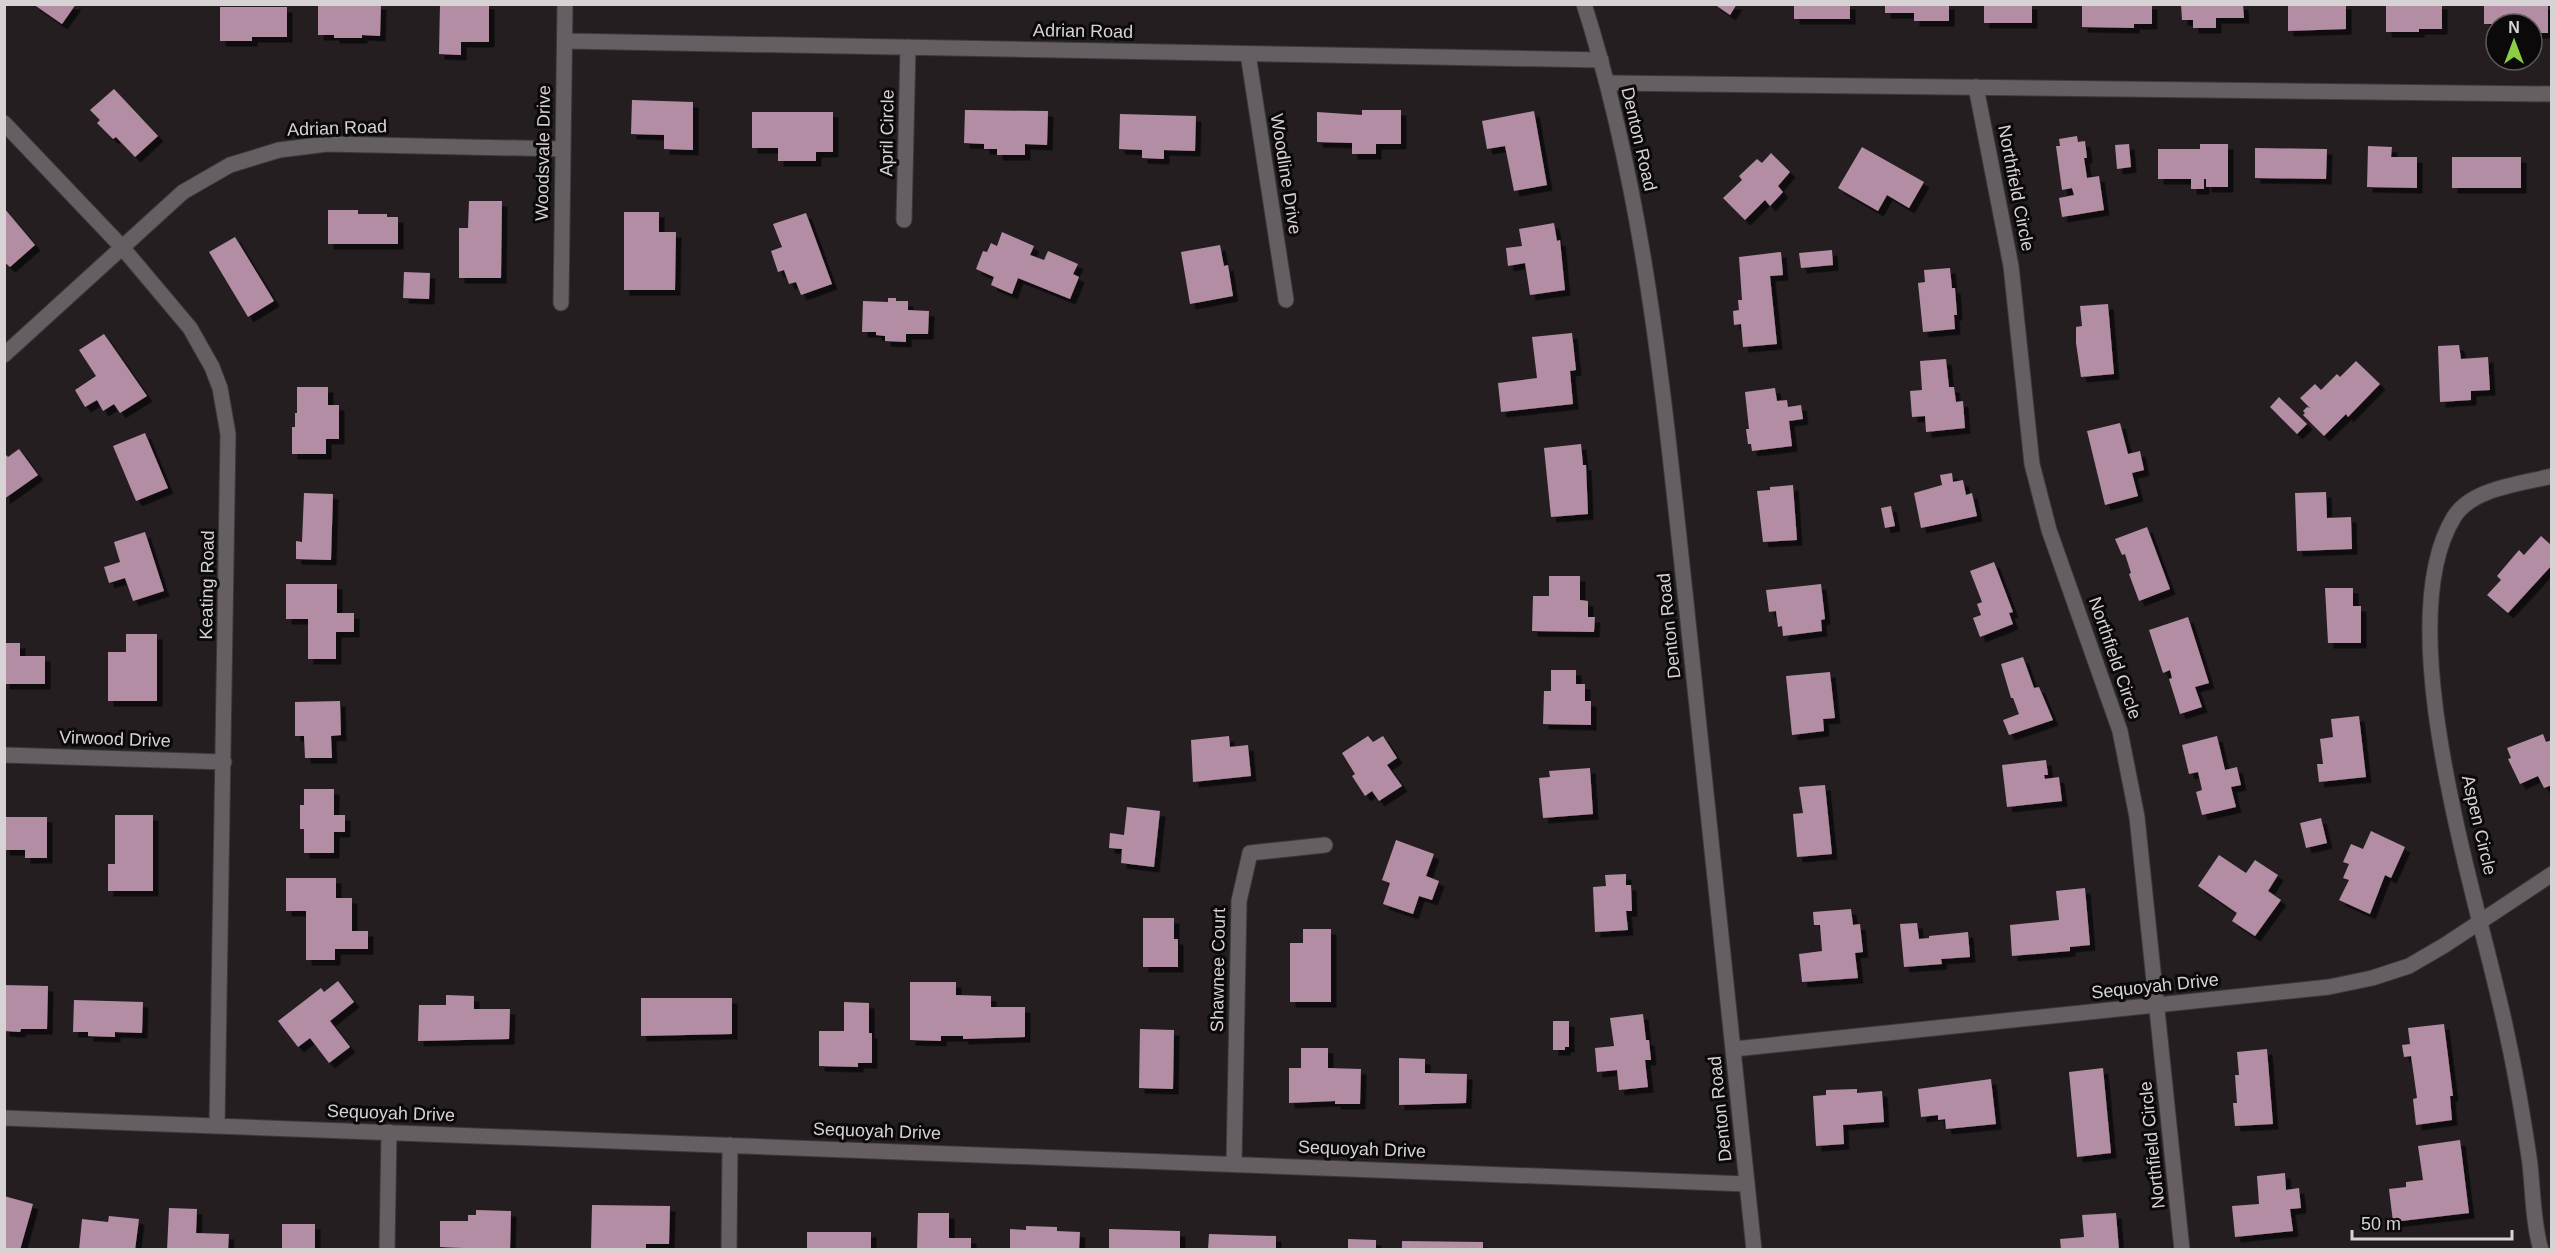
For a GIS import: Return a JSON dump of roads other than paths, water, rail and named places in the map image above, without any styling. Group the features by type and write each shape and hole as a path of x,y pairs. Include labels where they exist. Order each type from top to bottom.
{"street":[{"name":"Woodsvale Drive","path":"561,303 566,4"},
{"name":"Denton Road","path":"1584,4 1607,83 1636,211 1661,371 1754,1250"},
{"name":"Adrian Road","path":"565,41 1601,60"},
{"name":"April Circle","path":"904,220 908,47"},
{"name":"Woodline Drive","path":"1248,54 1286,300"},
{"path":"1607,83 2552,94"},
{"name":"Northfield Circle","path":"1976,87 2011,266 2032,464 2049,530 2120,731 2137,817 2182,1250"},
{"name":"Keating Road","path":"4,123 121,246 190,327 216,377 225,411 228,446 217,1126"},
{"name":"Adrian Road","path":"4,355 121,246 183,192 230,165 279,150 327,144 563,148"},
{"name":"Aspen Circle","path":"2541,1250 2529,1161 2508,1040 2467,868 2438,728 2430,636 2431,591 2436,559 2449,525 2467,502 2489,492 2552,476"},
{"name":"Virwood Drive","path":"4,755 224,762"},
{"name":"Shawnee Court","path":"1234,1164 1239,901 1250,853 1325,845"},
{"name":"Sequoyah Drive","path":"1734,1049 2329,987 2372,978 2409,966 2552,874"},
{"name":"Sequoyah Drive","path":"4,1118 1747,1184"},
{"path":"387,1250 389,1132"},
{"path":"729,1250 730,1145"}]}
